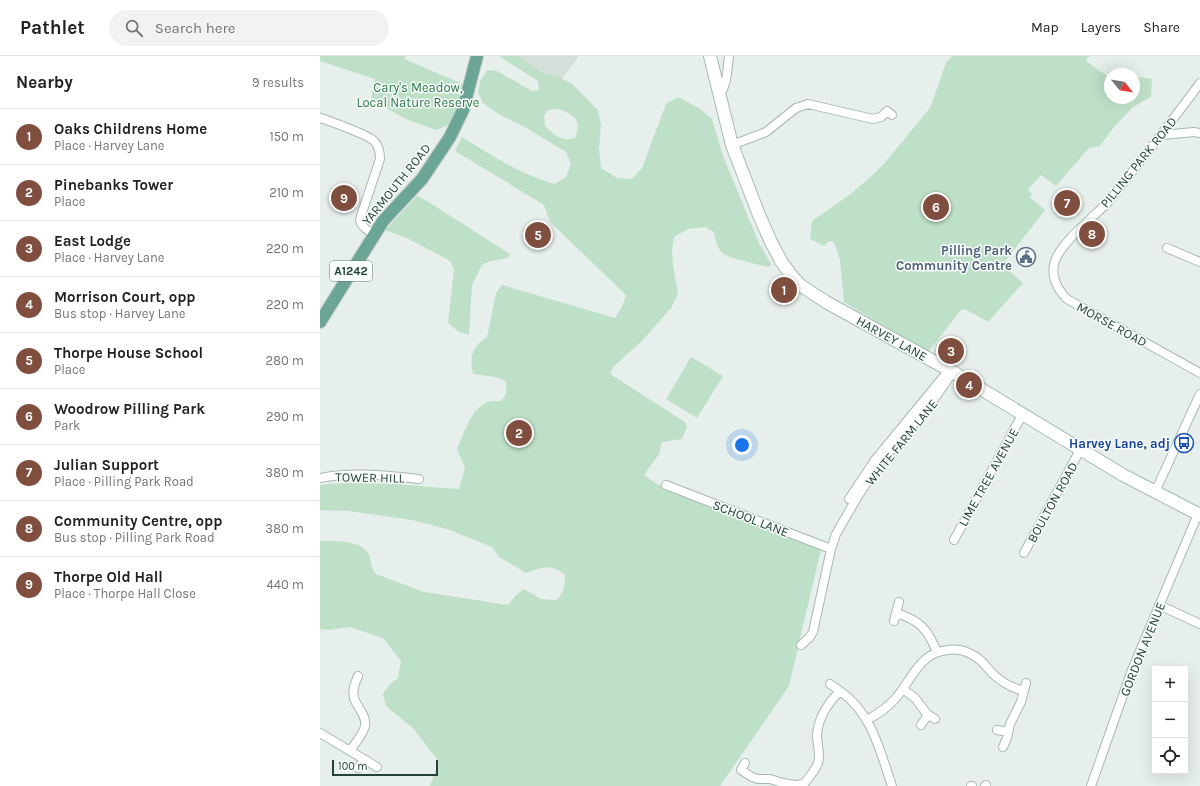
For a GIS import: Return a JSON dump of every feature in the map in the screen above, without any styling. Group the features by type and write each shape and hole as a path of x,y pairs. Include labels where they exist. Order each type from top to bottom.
{"main road":[{"name":"YARMOUTH ROAD","path":"320,322 385,218 422,179 450,137 463,110 478,56"}],"street":[{"name":"HARVEY LANE","path":"710,56 732,145 771,242 791,275 800,285 826,302 951,371 1080,450 1155,492 1199,514"},
{"path":"715,74 722,70 728,60"},
{"path":"720,94 724,88 727,78 728,60"},
{"name":"PILLING PARK ROAD","path":"1057,255 1070,239 1108,201 1162,135 1200,83"},
{"path":"732,145 766,132 796,108 808,104 873,119 880,118 887,111"},
{"path":"320,118 371,139 378,147 380,159 360,219 361,224 374,234"},
{"path":"1162,135 1194,132 1200,133"},
{"path":"1167,248 1200,262"},
{"name":"MORSE ROAD","path":"1057,255 1054,267 1055,282 1060,292 1067,299 1200,373"},
{"path":"849,499 875,460 951,371"},
{"name":"WHITE FARM LANE","path":"801,645 813,632 831,549 836,534 879,464 930,405 951,371"},
{"path":"1155,492 1200,394"},
{"name":"LIME TREE AVENUE","path":"954,540 1022,415"},
{"name":"BOULTON ROAD","path":"1024,553 1080,450"},
{"name":"TOWER HILL","path":"320,478 334,475 348,475 419,479"},
{"name":"SCHOOL LANE","path":"668,485 831,549"},
{"name":"GORDON AVENUE","path":"1091,786 1132,670 1199,514"},
{"path":"899,602 895,617 911,618 922,627 928,634 937,652"},
{"path":"1159,605 1200,624"},
{"path":"867,720 890,704 903,689 922,661 937,652 953,649 970,653 979,658 1001,681 1011,687 1025,687 1022,702 1010,724 1007,738 1003,747"},
{"path":"350,750 365,727 365,721 354,698 355,685 358,676"},
{"path":"830,684 840,690 857,705 867,720 876,739 892,786"},
{"path":"903,689 915,698 922,709 932,717 921,725"},
{"path":"741,770 758,779 770,779 783,783 804,785 818,765 820,756 817,735 819,724 824,712 840,690"},
{"path":"997,730 1008,732"},
{"path":"320,733 350,750 377,768"},
{"path":"358,768 364,759"}],"shaded area":[{"path":"520,56 579,56 562,79 545,74 522,59"}],"green space":[{"name":"Cary's Meadow, Local Nature Reserve","path":"320,56 406,56 404,59 465,85 456,116 448,125 436,130 408,120 371,100 375,79 320,61"},
{"path":"499,56 520,56 522,59 545,74 556,76 571,83 598,110 601,125 599,149 601,168 617,178 632,179 642,168 666,104 678,97 699,108 712,119 723,156 759,243 771,264 769,267 725,255 718,246 714,232 705,227 688,229 674,237 672,250 673,265 678,294 671,308 642,341 613,367 610,374 685,422 687,427 682,439 662,442 659,454 644,475 673,492 821,549 789,686 720,786 430,786 439,762 413,728 386,706 383,694 389,685 398,678 401,661 383,638 350,627 329,630 320,629 320,541 353,543 368,553 372,568 376,574 424,592 508,605 516,595 524,589 541,599 556,600 562,592 565,575 555,568 546,567 526,573 499,557 492,547 447,529 412,520 349,511 320,510 320,485 337,483 372,483 459,489 465,468 457,449 468,423 475,411 485,403 501,401 506,394 506,381 495,377 473,374 471,362 475,348 487,337 496,293 502,285 615,318 622,307 626,295 550,222 544,205 455,151 462,137 518,170 542,180 555,184 566,177 571,163 566,152 523,126 500,115 483,103 478,92 480,82 487,70 497,71 532,91 539,90 538,81","holes":["559,109 576,119 578,127 575,138 566,139 558,137 545,126 544,116 548,110"]},
{"path":"952,56 1089,56 1086,61 1104,74 1104,104 1138,104 1133,107 1114,127 1100,146 1089,148 1056,186 1041,175 1028,190 1032,194 1030,197 1045,210 1002,265 1023,283 988,322 965,309 961,310 928,352 844,302 840,260 834,242 829,241 824,246 810,239 812,221 848,196 882,166 930,108 946,63"},
{"path":"1140,77 1152,79 1151,97 1140,103"},
{"path":"417,196 510,254 508,258 490,261 482,265 472,285 469,335 459,332 448,323 454,269 450,261 407,238 385,230"},
{"path":"691,357 723,376 697,418 666,399"}],"place":[{"name":"Thorpe Old Hall","path":"344,198"},
{"name":"Julian Support","path":"1067,203"},
{"name":"Woodrow Pilling Park","path":"936,207"},
{"name":"Community Centre, opp","path":"1092,234"},
{"name":"Thorpe House School","path":"538,235"},
{"name":"Pilling Park Community Centre","path":"1026,257"},
{"name":"Oaks Childrens Home","path":"784,290"},
{"name":"East Lodge","path":"951,351"},
{"name":"Morrison Court, opp","path":"969,385"},
{"name":"Pinebanks Tower","path":"519,433"},
{"name":"Harvey Lane, adj","path":"1184,443"}]}
